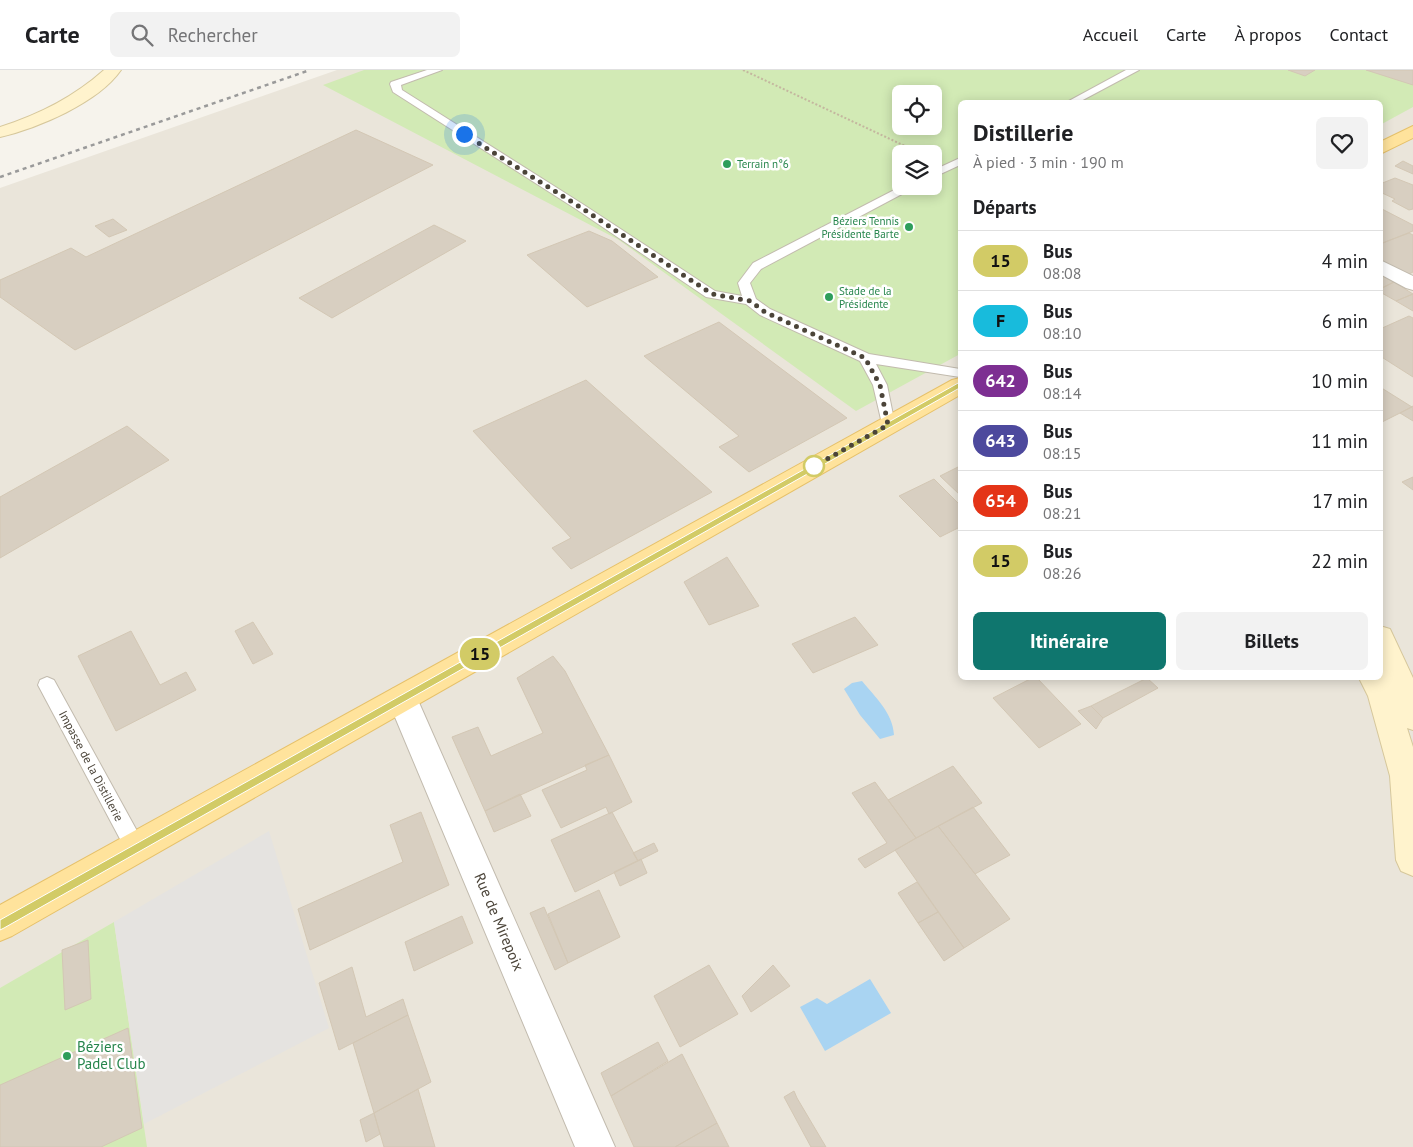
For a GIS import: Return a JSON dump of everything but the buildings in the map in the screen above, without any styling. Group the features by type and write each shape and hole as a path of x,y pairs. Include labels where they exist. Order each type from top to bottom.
{"main road":[{"path":"0,124 46,104 78,83 89,70"},
{"path":"0,132 61,108 99,84 112,70"},
{"path":"1383,147 1413,131"},
{"path":"0,924 958,386"},
{"path":"1383,643 1394,664 1413,717"},
{"path":"1375,680 1383,696 1406,776 1413,860"}],"street":[{"path":"1383,268 1413,284"},
{"name":"Rue de Mirepoix","path":"402,698 595,1147"}],"lane":[{"path":"437,70 395,84 398,92 580,207 712,294 750,301 765,312 865,358 912,368 958,373"},
{"path":"1076,100 1134,70"},
{"path":"942,170 958,162"},
{"path":"750,301 744,282 757,266 894,195"},
{"path":"865,358 880,385 888,425"},
{"name":"Impasse de la Distillerie","path":"47,685 134,848"}],"path":[{"path":"743,70 903,145"}],"shaded area":[{"path":"337,70 1413,70 1413,1147 0,1147 0,188"},
{"path":"269,831 329,1028 144,1124 114,922"}],"green space":[{"name":"Stade de la Présidente","path":"364,70 1413,70 1413,107 1383,123 1383,100 958,100 958,355 856,411 619,240 323,85"},
{"name":"Béziers Padel Club","path":"114,922 147,1147 0,1147 0,988"}],"water":[{"path":"862,681 887,712 894,735 880,739 860,715 844,689 852,683"},
{"path":"870,979 891,1013 825,1051 800,1007 817,998 827,1004"}],"railway":[{"path":"0,177 310,70"}],"bus line":[{"name":"15","path":"0,924 958,386"}],"place":[{"name":"Terrain n°6","path":"727,164"},
{"name":"Béziers Tennis Présidente Barte","path":"909,227"},
{"name":"Stade de la Présidente","path":"829,297"},
{"name":"Béziers Padel Club","path":"67,1056"}],"route":[{"path":"464,134 580,207 712,294 750,301 765,312 865,358 880,385 888,425 809,469 814,466"}]}
